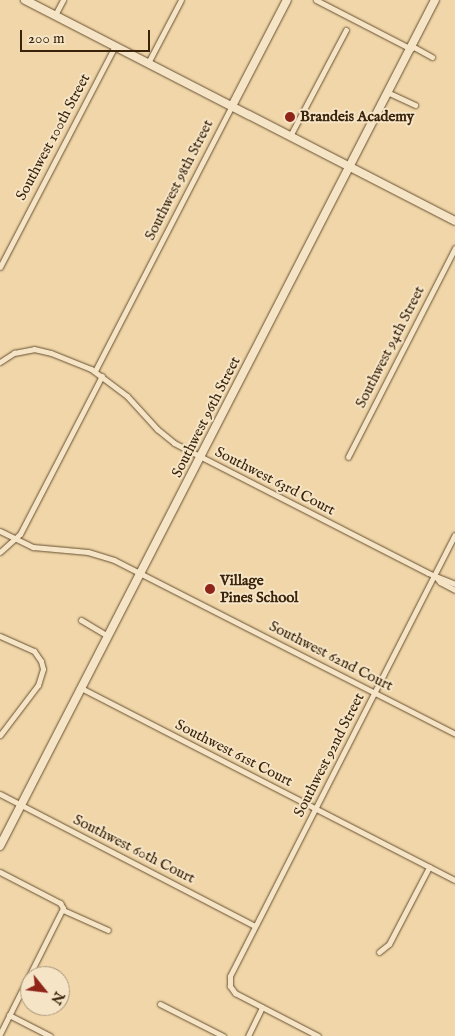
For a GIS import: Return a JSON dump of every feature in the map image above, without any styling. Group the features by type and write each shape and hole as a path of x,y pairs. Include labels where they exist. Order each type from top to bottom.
{"street":[{"path":"25,0 455,221"},
{"path":"55,15 62,0"},
{"path":"148,63 181,0"},
{"name":"Southwest 98th Street","path":"95,372 286,0"},
{"path":"316,0 432,57"},
{"name":"Southwest 96th Street","path":"0,846 435,0"},
{"path":"290,136 346,30"},
{"name":"Southwest 100th Street","path":"0,266 115,46"},
{"path":"388,92 415,105"},
{"name":"Southwest 94th Street","path":"348,457 455,248"},
{"name":"Southwest 63rd Court","path":"0,362 9,355 24,350 38,350 95,372 132,401 166,438 434,576 455,584"},
{"path":"0,552 15,540 102,376"},
{"name":"Southwest 62nd Court","path":"0,532 15,540 45,550 93,553 140,573 455,734"},
{"name":"Southwest 92nd Street","path":"262,1007 235,993 230,986 230,976 455,535"},
{"name":"Southwest 63rd Court","path":"434,576 440,582 455,590"},
{"path":"81,620 108,636"},
{"path":"0,636 34,651 41,661 43,669 38,685 0,735"},
{"name":"Southwest 61st Court","path":"81,688 455,880"},
{"name":"Southwest 60th Court","path":"0,794 256,926"},
{"path":"379,952 388,944 429,867"},
{"path":"0,872 60,903 63,908 108,930"},
{"path":"0,1034 63,908"},
{"path":"160,1004 222,1036"},
{"path":"248,1036 262,1007 318,1036"},
{"path":"9,1015 50,1036"}],"place":[{"name":"Brandeis Academy","path":"290,117"},
{"name":"Village Pines School","path":"210,589"}]}
